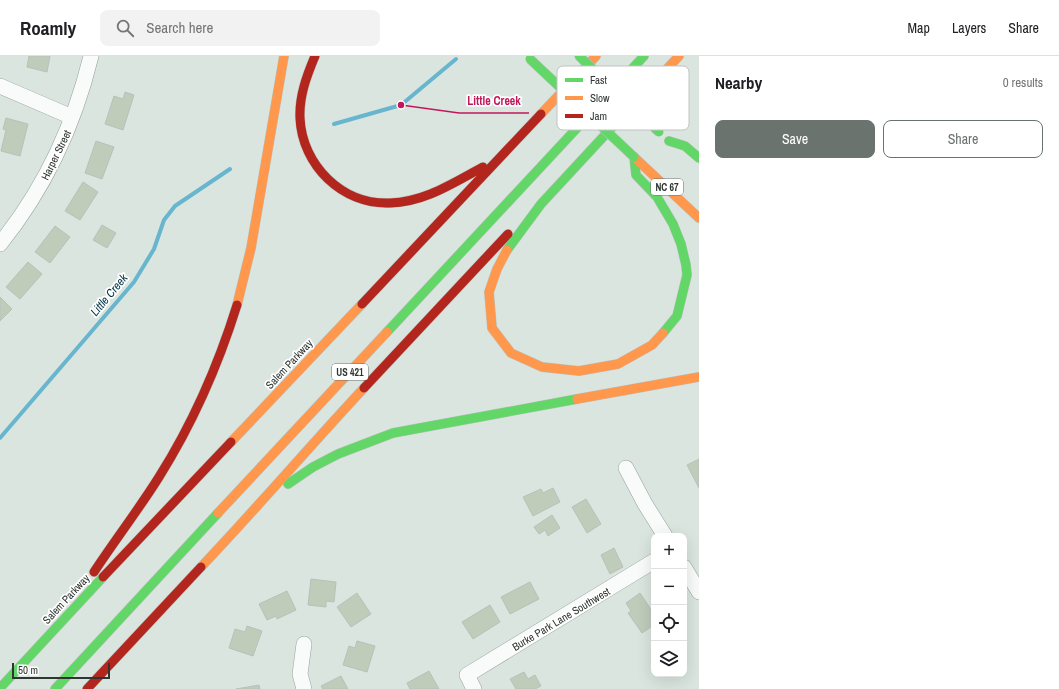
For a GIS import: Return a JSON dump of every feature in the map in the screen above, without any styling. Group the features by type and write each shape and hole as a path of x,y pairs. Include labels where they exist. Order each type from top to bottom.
{"main road":[{"path":"78,603 100,561 147,494 183,437 211,379 226,340 248,263 284,56"},
{"path":"315,56 304,82 301,98 301,127 309,155 325,177 344,193 366,201 378,203 410,200 447,187 473,172 497,161"},
{"path":"579,56 590,66"},
{"name":"Salem Parkway","path":"587,66 596,56"},
{"name":"US 421","path":"635,66 644,56"},
{"name":"NC 67","path":"527,57 557,85"},
{"path":"672,66 684,57"},
{"name":"Salem Parkway","path":"0,688 78,603 557,97"},
{"name":"US 421","path":"55,689 575,130"},
{"name":"NC 67","path":"605,130 699,218"},
{"path":"87,689 258,507 310,446 496,245 541,204 610,130"},
{"path":"657,130 669,141 686,146 697,162"},
{"path":"541,204 511,246 492,280 488,303 489,315 497,337 512,354 533,365 548,369 562,371 591,370 606,368 632,359 653,344 670,325 682,301 687,275 684,251 674,226 657,197 636,173 634,157"},
{"path":"258,507 294,480 326,459 359,444 387,435 699,377"}],"street":[{"name":"Harper Street","path":"0,244 20,219 47,175 68,132 72,117 82,93 91,56"},
{"path":"0,86 72,117"},
{"path":"626,468 645,504 663,533"},
{"name":"Burke Park Lane Southwest","path":"474,689 467,675 651,563"},
{"path":"685,569 699,592"},
{"path":"304,644 300,674 304,689"}],"building":[{"path":"29,56 50,56 47,72 27,67"},
{"path":"125,92 134,95 123,130 105,124 114,96 123,99"},
{"path":"6,118 28,124 20,156 1,151 6,130 3,129"},
{"path":"96,141 114,147 102,179 85,173"},
{"path":"83,182 98,192 80,220 65,211"},
{"path":"102,225 116,233 107,248 93,240"},
{"path":"55,226 70,237 50,263 35,252"},
{"path":"28,262 42,274 20,299 6,287"},
{"path":"0,297 12,309 0,321"},
{"path":"699,459 699,488 687,465"},
{"path":"553,488 560,502 533,516 523,497 541,489 543,493"},
{"path":"586,499 601,524 587,533 572,507"},
{"path":"552,515 560,528 548,536 545,530 539,534 534,527"},
{"path":"614,548 623,567 610,574 601,555"},
{"path":"311,579 336,582 334,602 326,601 326,607 308,605"},
{"path":"530,582 539,599 510,614 501,597"},
{"path":"287,591 296,610 277,619 276,616 267,620 259,604"},
{"path":"357,593 371,614 351,627 337,607"},
{"path":"640,593 651,610 651,627 642,633 628,613 631,611 626,603"},
{"path":"490,605 500,622 473,639 462,622"},
{"path":"247,626 262,631 253,656 229,648 235,629 245,632"},
{"path":"357,641 375,646 367,672 343,665 349,646 355,648"},
{"path":"429,671 439,689 410,689 407,683"},
{"path":"524,672 528,679 535,675 541,686 535,689 516,689 510,679"},
{"path":"341,676 348,689 323,689 321,686"},
{"path":"259,685 260,689 236,689"}],"waterway":[{"name":"Little Creek","path":"334,124 401,105 456,59"},
{"name":"Little Creek","path":"0,438 134,282 154,249 164,220 175,206 230,169"}],"traffic: fast":[{"path":"579,56 590,66"},
{"path":"635,66 644,56"},
{"path":"530,59 557,84"},
{"path":"387,332 575,130"},
{"path":"605,130 634,157"},
{"path":"507,250 541,204 610,130"},
{"path":"669,141 685,146 699,158"},
{"path":"634,157 636,175 657,197 673,224 681,244 686,265 687,275 677,316 663,333"},
{"path":"288,484 313,467 338,454 393,433 577,399"},
{"path":"55,689 218,513"},
{"path":"0,688 103,577"}],"traffic: slow":[{"path":"237,305 251,248 284,56"},
{"path":"587,66 596,56"},
{"path":"670,66 679,56"},
{"path":"541,114 557,97"},
{"path":"634,157 699,218"},
{"path":"507,250 497,269 489,292 492,328 511,353 542,367 579,371 618,364 652,345 663,333"},
{"path":"231,442 362,304"},
{"path":"218,513 387,332"},
{"path":"577,399 699,377"},
{"path":"201,567 364,388"}],"traffic: jam":[{"path":"315,56 306,78 302,94 300,110 302,135 308,151 317,166 328,179 341,189 356,197 372,202 403,202 438,191 483,167"},
{"path":"362,304 541,114"},
{"path":"364,388 508,234"},
{"path":"94,572 151,489 183,436 204,394 222,350 237,305"},
{"path":"103,577 231,442"},
{"path":"87,689 201,567"}],"place":[{"name":"Little Creek","path":"401,105"}]}
